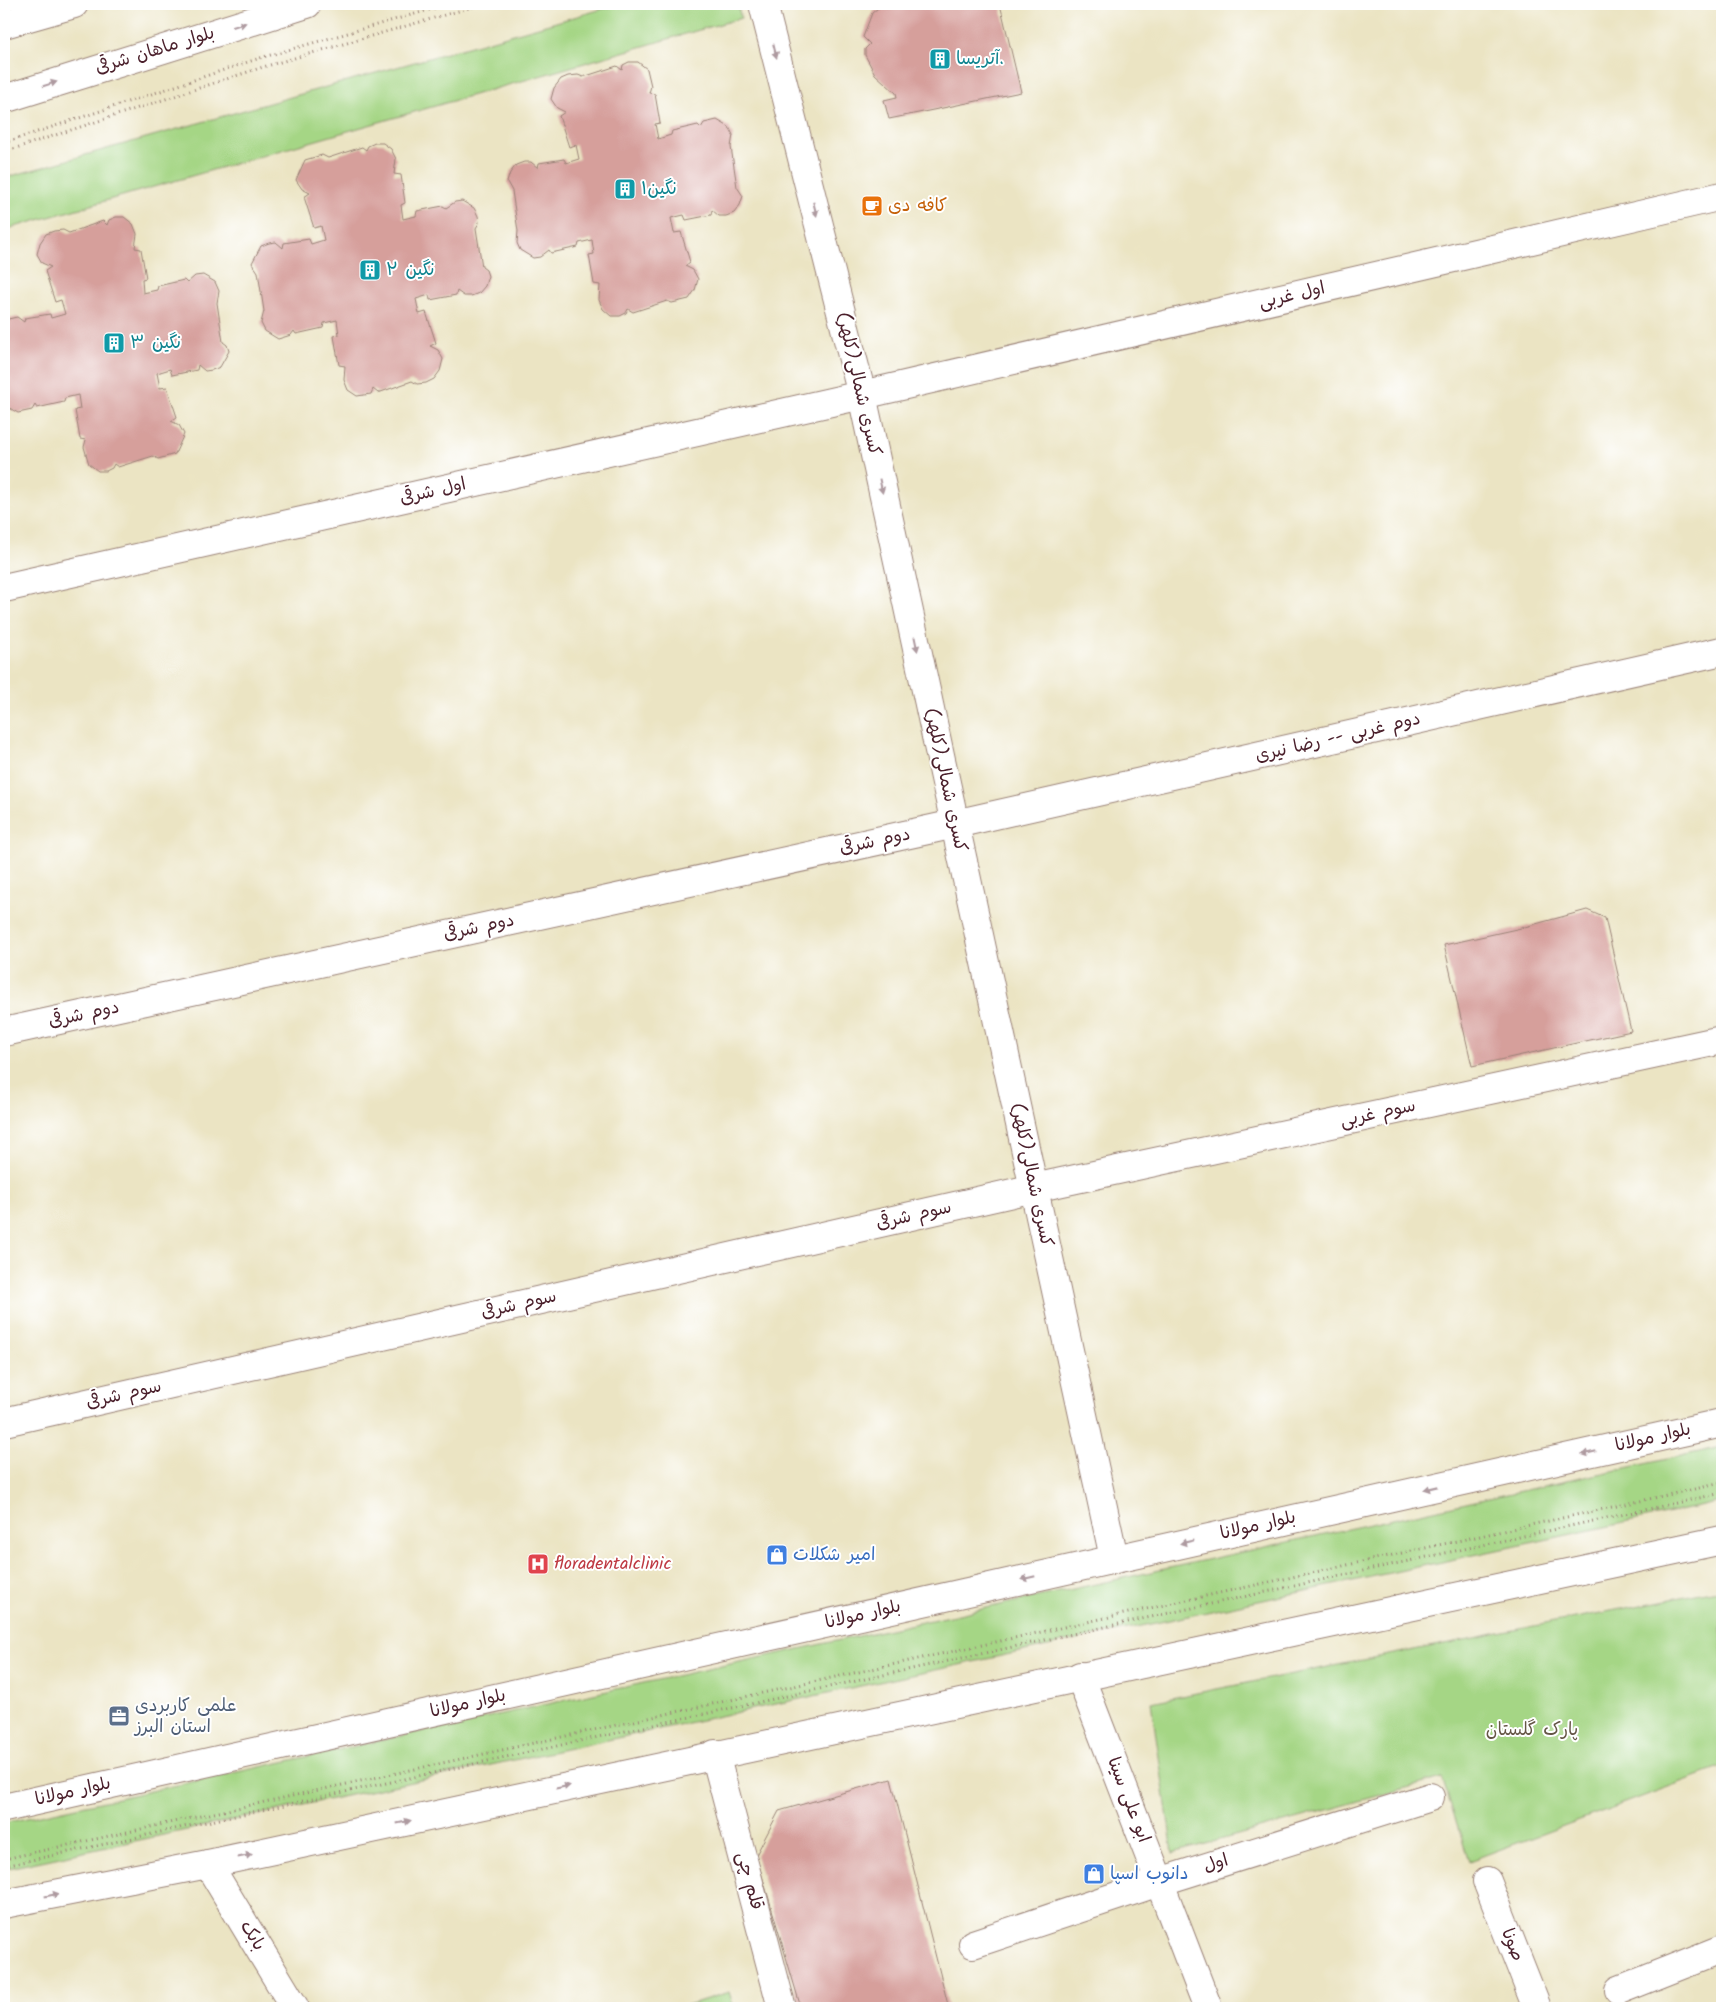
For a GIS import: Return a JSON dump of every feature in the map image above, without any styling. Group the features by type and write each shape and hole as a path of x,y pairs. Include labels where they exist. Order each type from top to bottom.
{"street":[{"path":"4,24 74,4"},
{"name":"بلوار ماهان شرقی","path":"4,99 307,4"},
{"name":"کسری شمالی(کلهر)","path":"763,4 862,395 1114,1558"},
{"name":"اول غربی","path":"862,395 1722,196"},
{"name":"اول شرقی","path":"4,588 862,395"},
{"name":"دوم غربی -- رضا نیری","path":"955,824 1722,651"},
{"name":"دوم شرقی","path":"4,1032 955,824"},
{"name":"سوم غربی","path":"1034,1188 1722,1040"},
{"name":"سوم شرقی","path":"4,1422 1034,1188"},
{"name":"بلوار مولانا","path":"4,1808 1722,1423"},
{"path":"4,1904 208,1864 1722,1540"},
{"name":"ابو علی سینا","path":"1080,1676 1208,2008"},
{"name":"قلم چی","path":"715,1754 782,2008"},
{"name":"اول","path":"973,1944 1159,1882 1430,1797"},
{"name":"بابک","path":"208,1864 295,2008"},
{"name":"صونا","path":"1487,1881 1537,2008"},
{"path":"1620,1990 1722,1949"}],"path":[{"path":"4,143 260,58 450,4"},
{"path":"4,152 263,67 483,4"},
{"path":"4,1859 1722,1483"},
{"path":"4,1866 1722,1493"}],"green space":[{"path":"620,4 737,4 741,18 4,230 4,178"},
{"path":"1722,1447 1722,1502 4,1869 4,1823"},
{"name":"پارک گلستان","path":"1722,1589 1722,1767 1469,1861 1442,1778 1173,1853 1151,1702"},
{"path":"729,1992 734,2008 678,2008"}],"building":[{"name":"آتریسا.","path":"883,4 1000,4 1021,92 889,119 884,100 897,97 896,93 875,74 865,55 865,49 870,44 863,37 872,13"},
{"name":"نگین۱","path":"629,62 638,62 647,69 651,86 649,93 655,94 660,123 655,124 658,139 671,135 672,131 698,125 701,128 704,123 717,120 729,127 733,135 731,147 737,187 743,196 740,205 734,213 726,216 719,216 712,210 711,215 686,220 684,215 671,218 674,233 681,232 690,262 685,266 693,270 698,279 695,290 689,299 672,303 667,301 633,312 628,309 626,313 620,316 611,316 603,309 599,300 600,285 594,284 589,255 594,254 592,240 579,243 578,247 551,253 549,250 540,257 533,258 520,250 517,243 518,231 512,191 507,182 510,173 516,165 524,162 531,162 538,168 539,163 564,159 566,163 579,159 576,145 569,147 559,116 565,112 557,108 551,99 554,88 561,79 578,75 583,77 617,66 622,70 623,65"},
{"name":"نگین ۲","path":"375,143 383,143 391,149 396,159 394,174 401,175 405,203 401,205 403,219 416,216 417,211 443,206 446,208 455,202 462,201 474,208 479,223 476,228 482,267 486,270 488,276 485,286 479,293 471,296 464,296 457,291 456,295 430,300 429,295 416,299 419,314 426,312 436,343 430,346 438,350 443,359 440,371 434,379 426,383 417,384 412,381 378,393 373,389 371,394 357,396 348,390 344,380 345,366 339,365 334,336 339,335 337,320 324,323 323,328 296,334 294,331 291,335 278,339 265,331 261,323 264,311 258,272 252,263 261,246 269,243 276,242 283,248 284,243 309,239 311,244 324,240 321,226 314,228 304,197 310,193 302,189 296,180 305,160 322,155 328,158 362,147 366,150 368,146"},
{"name":"نگین ۳","path":"116,217 124,217 133,224 137,234 135,248 141,249 146,278 142,279 143,293 157,290 158,286 184,280 187,283 195,276 203,275 215,282 219,291 217,303 223,342 227,345 229,351 220,367 212,370 205,371 198,365 197,370 172,375 170,369 157,373 160,388 167,387 177,417 171,421 179,425 184,434 175,454 158,459 153,456 118,467 114,464 112,468 106,471 98,471 89,464 84,447 86,440 80,439 75,410 80,409 78,395 65,398 64,402 37,408 35,405 32,410 18,413 6,406 4,400 4,320 17,317 24,322 25,318 50,314 51,318 65,314 61,300 55,302 45,271 51,267 42,263 37,254 40,243 46,234 54,231 63,230 69,233 103,221 107,225 109,220"},
{"path":"1587,910 1605,918 1631,1031 1472,1066 1444,945 1521,928"},
{"path":"891,1779 948,2005 935,2008 801,2008 756,1855 779,1811"}],"place":[{"name":"آتریسا.","path":"940,59"},
{"name":"نگین۱","path":"625,189"},
{"name":"کافه دی","path":"872,206"},
{"name":"نگین ۲","path":"370,270"},
{"name":"نگین ۳","path":"114,343"},
{"name":"امیر شکلات","path":"777,1555"},
{"name":"floradentalclinic","path":"538,1564"},
{"name":"علمی کاربردی استان البرز","path":"119,1716"},
{"name":"دانوب اسپا","path":"1094,1874"}]}
